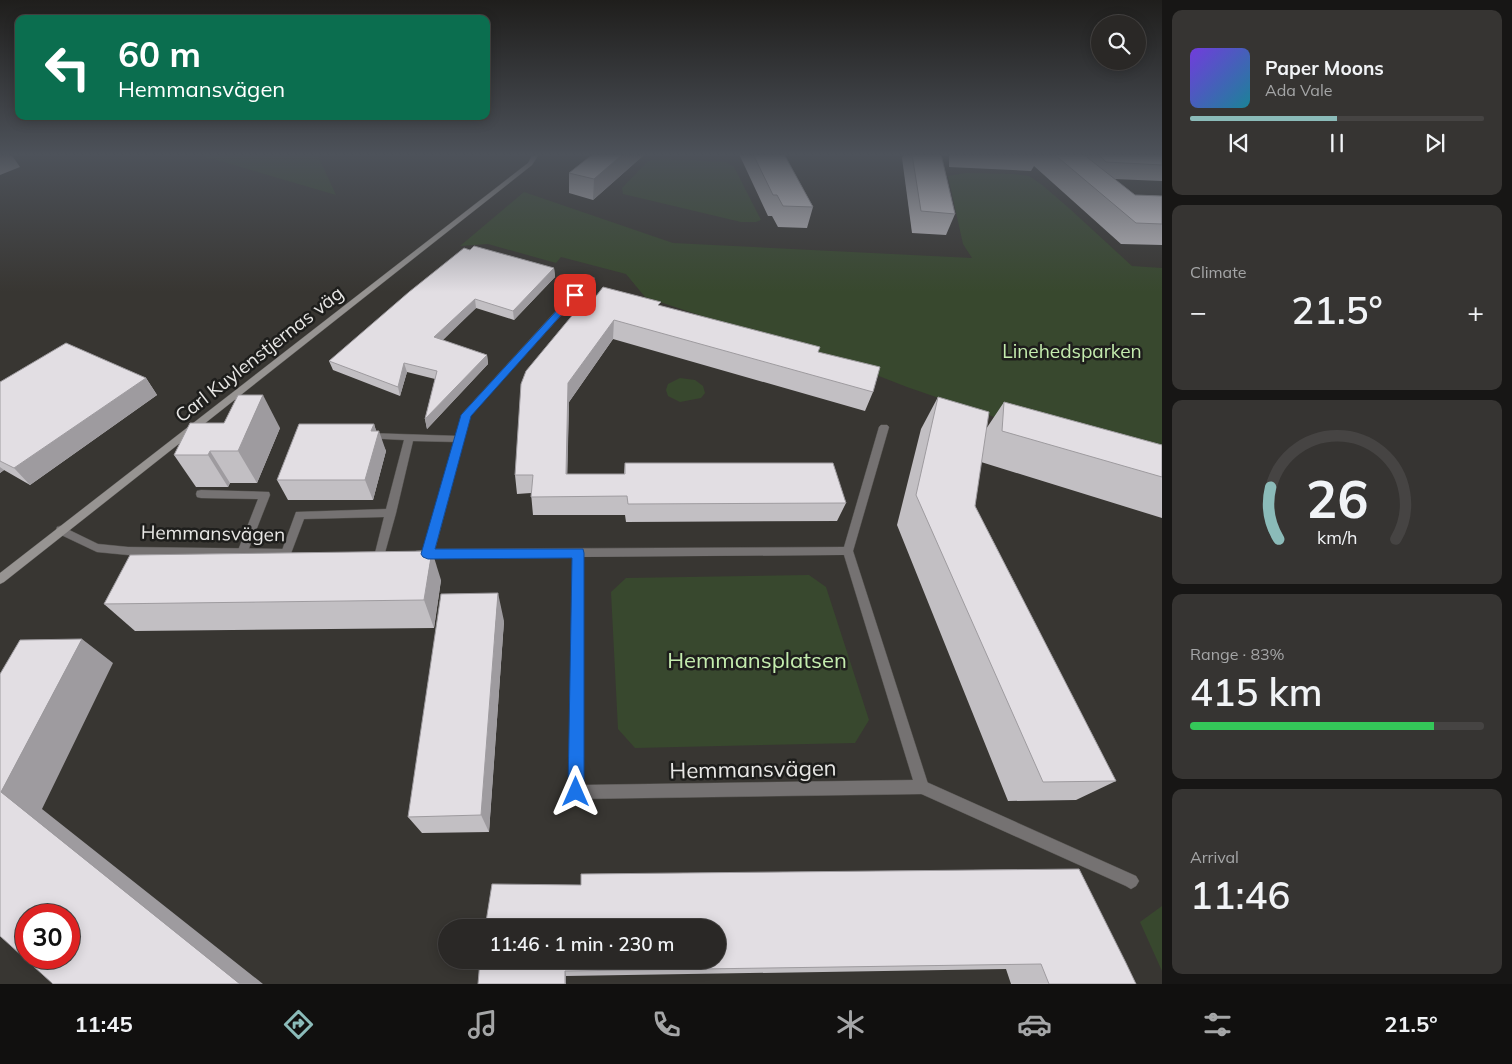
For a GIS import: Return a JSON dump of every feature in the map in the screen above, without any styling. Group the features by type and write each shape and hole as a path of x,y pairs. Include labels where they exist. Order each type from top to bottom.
{"street":[{"name":"Carl Kuylenstjernas väg","path":"0,579 238,390 485,200"},
{"path":"428,554 466,415 591,278"},
{"path":"884,427 848,551 922,787 1131,881"},
{"path":"354,436 459,439"},
{"path":"380,553 409,438"},
{"path":"201,494 265,495 242,552"},
{"name":"Hemmansvägen","path":"61,530 97,548 291,553 300,515 391,513"},
{"path":"408,553 848,551"},
{"name":"Hemmansvägen","path":"578,553 576,792 922,787"}],"green space":[{"name":"Linehedsparken","path":"515,200 547,200 673,243 972,258 963,244 953,200 1059,200 1132,266 1162,268 1162,475 907,387 866,371 645,297 626,274 561,257 556,263 488,244 460,246"},
{"path":"648,200 751,200 761,220 741,222"},
{"path":"680,378 695,380 703,386 705,393 701,398 680,402 668,396 666,390 668,384"},
{"name":"Hemmansplatsen","path":"809,575 826,587 869,720 855,743 635,748 618,729 611,592 626,578"},
{"path":"1162,906 1162,971 1140,922"}],"building":[{"path":"780,200 809,200 813,207 783,206"},
{"path":"919,200 952,200 955,214 921,211"},
{"path":"1109,200 1162,200 1162,224 1136,223"},
{"path":"474,246 554,268 513,311 475,299 434,337 487,355 425,419 437,371 404,363 398,387 329,361 409,292 464,248 470,250"},
{"path":"603,287 661,302 658,305 820,347 818,352 880,367 873,392 614,320 568,383 566,474 625,474 625,463 833,463 846,503 628,504 627,496 531,497 533,475 515,475 521,384 526,371 580,306 587,308"},
{"path":"66,343 146,378 14,468 0,461 0,382"},
{"path":"238,395 263,395 238,451 210,451 208,455 174,455 190,423 224,423"},
{"path":"938,397 989,412 975,506 1116,781 1043,782 916,495"},
{"path":"1004,402 1162,445 1162,477 1002,431"},
{"path":"299,424 374,424 371,431 379,431 365,480 277,480"},
{"path":"432,551 424,600 104,604 130,555"},
{"path":"498,593 481,815 408,817 441,594"},
{"path":"82,639 1,792 240,984 53,984 36,969 80,969 80,904 15,904 15,950 0,936 0,674 20,640"},
{"path":"1079,869 1136,984 1049,984 1041,964 726,969 726,919 486,919 492,884 581,885 581,874"},
{"path":"479,969 701,969 565,971 565,984 478,984"}],"route":[{"path":"575,295 466,415 428,554 578,553 576,792"}]}
